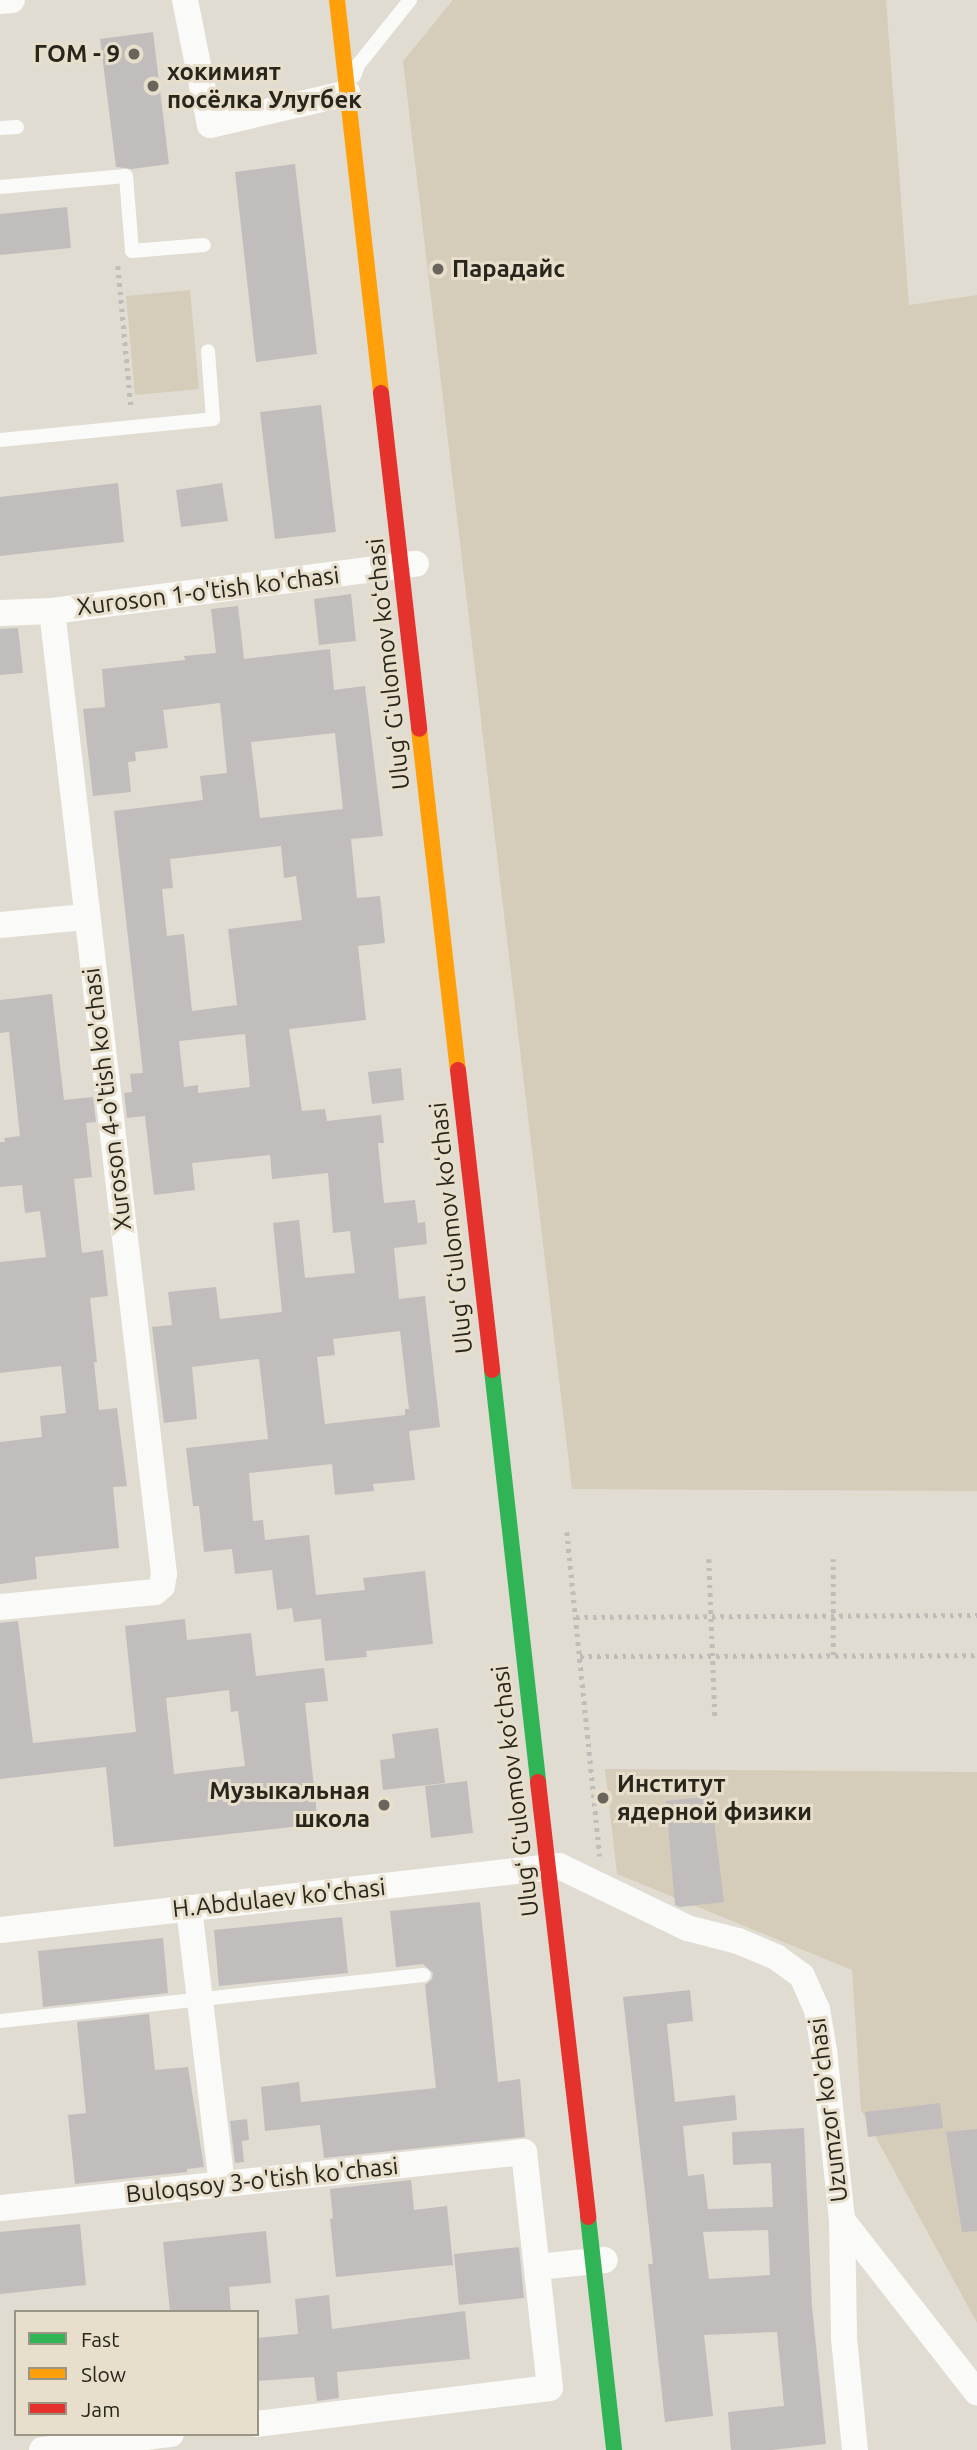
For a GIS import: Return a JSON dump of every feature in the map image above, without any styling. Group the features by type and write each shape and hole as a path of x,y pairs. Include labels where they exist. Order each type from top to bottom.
{"main road":[{"name":"Ulugʻ Gʻulomov koʻchasi","path":"337,0 346,93 408,565"},
{"name":"Ulugʻ Gʻulomov koʻchasi","path":"352,0 408,565 553,1867 600,2261 626,2450"},
{"name":"Ulugʻ Gʻulomov koʻchasi","path":"600,2261 614,2450"}],"street":[{"path":"0,1 12,0"},
{"path":"185,0 210,125 346,93"},
{"name":"Хuroson 1-o'tish ko'chasi","path":"0,613 52,611 408,565"},
{"name":"Xuroson 4-o'tish ko'chasi","path":"0,1607 155,1592 162,1586 164,1574 85,917 52,611"},
{"path":"0,925 85,917"},
{"name":"Uzumzor ko'chasi","path":"553,1867 687,1928 757,1948 802,1976 817,2009 824,2051 842,2220 844,2338 855,2450"},
{"name":"H.Abdulaev ko'chasi","path":"0,1930 553,1867"},
{"path":"189,1908 222,2184"},
{"name":"Buloqsoy 3-o'tish ko'chasi","path":"0,2208 524,2152 538,2267"},
{"name":"Uzumzor ko'chasi","path":"842,2220 977,2393"},
{"path":"259,2424 550,2388 538,2267 600,2261"},
{"path":"43,2450 155,2436"}],"lane":[{"path":"346,93 358,65 410,0"},
{"path":"0,128 17,127"},
{"path":"0,187 126,176 132,251 204,245"},
{"path":"0,440 213,419 208,351"},
{"path":"0,2021 424,1976"}],"path":[{"path":"117,261 133,427"},
{"path":"567,1532 603,1888"},
{"path":"709,1559 715,1716"},
{"path":"833,1559 833,1655"},
{"path":"576,1618 977,1615"},
{"path":"580,1656 977,1654"}],"shaded area":[{"path":"453,0 886,0 909,305 977,295 977,1491 572,1489 403,61"},
{"path":"190,290 199,389 135,395 126,296"},
{"path":"605,1769 977,1772 977,2323 861,2110 852,1970 617,1874"}],"building":[{"path":"153,32 169,164 132,169 116,167 100,39"},
{"path":"295,164 317,354 256,362 235,172"},
{"path":"67,207 71,248 0,255 0,214"},
{"path":"321,405 336,532 275,539 260,412"},
{"path":"118,483 124,542 0,556 0,497"},
{"path":"222,483 228,521 181,527 176,490"},
{"path":"351,594 356,641 319,645 314,599"},
{"path":"238,606 244,659 330,649 334,690 365,686 383,836 351,839 357,898 380,896 385,943 358,946 366,1020 289,1029 302,1111 325,1109 327,1121 381,1115 384,1143 378,1143 384,1203 415,1200 418,1223 425,1222 427,1244 394,1248 399,1299 425,1296 440,1427 409,1431 415,1480 373,1484 374,1491 335,1495 332,1464 249,1473 253,1521 263,1520 265,1540 309,1535 316,1595 365,1590 363,1578 425,1571 433,1644 366,1651 367,1657 325,1661 321,1619 294,1622 292,1608 277,1610 272,1570 235,1574 232,1549 204,1552 199,1506 193,1506 186,1448 268,1439 259,1359 192,1367 197,1419 164,1423 152,1327 172,1325 168,1292 216,1287 220,1319 282,1312 273,1223 299,1220 305,1278 355,1273 350,1231 333,1233 328,1173 272,1179 270,1155 192,1163 195,1190 154,1195 145,1116 127,1118 124,1093 132,1092 130,1074 143,1073 114,811 203,800 200,776 227,773 220,703 163,710 168,748 135,752 136,761 128,762 131,792 93,796 83,709 105,707 102,669 185,660 184,656 216,653 211,609","holes":["335,733 343,809 260,818 251,742","281,846 284,878 296,876 302,920 228,929 237,1005 192,1011 184,934 167,936 162,889 173,888 170,859","245,1034 250,1087 198,1093 198,1085 184,1087 179,1041","400,1331 409,1409 405,1409 405,1415 325,1424 317,1357 335,1355 333,1339"]},
{"path":"18,628 23,673 0,675 0,629"},
{"path":"52,994 64,1100 93,1097 96,1122 86,1123 92,1177 74,1179 82,1253 103,1250 108,1296 90,1298 97,1362 94,1362 99,1410 117,1408 127,1486 113,1487 119,1548 35,1557 37,1579 0,1584 0,1442 42,1437 40,1416 66,1413 61,1366 0,1373 0,1262 46,1257 40,1211 25,1213 22,1185 0,1187 0,1142 5,1142 4,1138 20,1136 9,1032 0,1033 0,1000"},
{"path":"401,1068 404,1100 372,1104 368,1072"},
{"path":"185,1619 187,1640 251,1633 256,1676 324,1668 328,1701 305,1703 318,1824 114,1847 106,1767 0,1779 0,1623 18,1621 33,1743 136,1732 125,1626","holes":["229,1690 231,1712 238,1711 245,1766 174,1774 166,1698"]},
{"path":"438,1728 445,1783 383,1790 380,1760 395,1758 392,1734"},
{"path":"467,1781 473,1833 431,1838 425,1786"},
{"path":"711,1796 724,1902 680,1907 675,1905 666,1801"},
{"path":"480,1902 498,2082 520,2079 525,2137 324,2158 320,2125 265,2131 261,2087 299,2082 301,2102 436,2088 425,1985 432,1979 433,1973 423,1964 396,1967 390,1911"},
{"path":"342,1917 348,1973 219,1986 214,1930"},
{"path":"163,1938 168,1993 43,2007 38,1951"},
{"path":"690,1990 693,2021 667,2024 675,2102 735,2095 737,2120 683,2126 688,2176 704,2174 708,2209 773,2207 771,2163 733,2165 732,2132 804,2128 812,2306 826,2444 771,2450 731,2450 728,2412 784,2406 777,2332 704,2335 713,2416 665,2422 648,2264 653,2264 623,1997","holes":["768,2230 770,2275 709,2279 703,2232"]},
{"path":"149,2014 155,2070 188,2067 204,2167 187,2169 187,2172 75,2184 68,2115 86,2113 77,2022"},
{"path":"940,2103 943,2128 868,2137 865,2112"},
{"path":"247,2119 249,2140 242,2141 244,2162 235,2163 230,2121"},
{"path":"977,2129 977,2231 962,2232 946,2132"},
{"path":"411,2180 414,2210 447,2206 453,2265 336,2277 330,2189"},
{"path":"80,2224 86,2285 0,2294 0,2232"},
{"path":"266,2231 271,2283 229,2287 231,2310 170,2310 163,2242"},
{"path":"519,2247 524,2298 459,2305 454,2254"},
{"path":"329,2295 332,2329 465,2311 470,2359 337,2372 339,2398 317,2401 314,2377 259,2381 259,2338 298,2334 295,2299"}],"traffic: fast":[{"path":"492,1370 538,1782"},
{"path":"588,2217 614,2450"}],"traffic: slow":[{"path":"337,0 381,393"},
{"path":"419,729 458,1070"}],"traffic: jam":[{"path":"381,393 419,729"},
{"path":"458,1070 492,1370"},
{"path":"538,1782 588,2217"}],"place":[{"name":"ГОМ - 9","path":"134,54"},
{"name":"хокимият посёлка Улугбек","path":"153,86"},
{"name":"Парадайс","path":"438,269"},
{"name":"Институт ядерной физики","path":"603,1798"},
{"name":"Музыкальная школа","path":"384,1805"}]}
